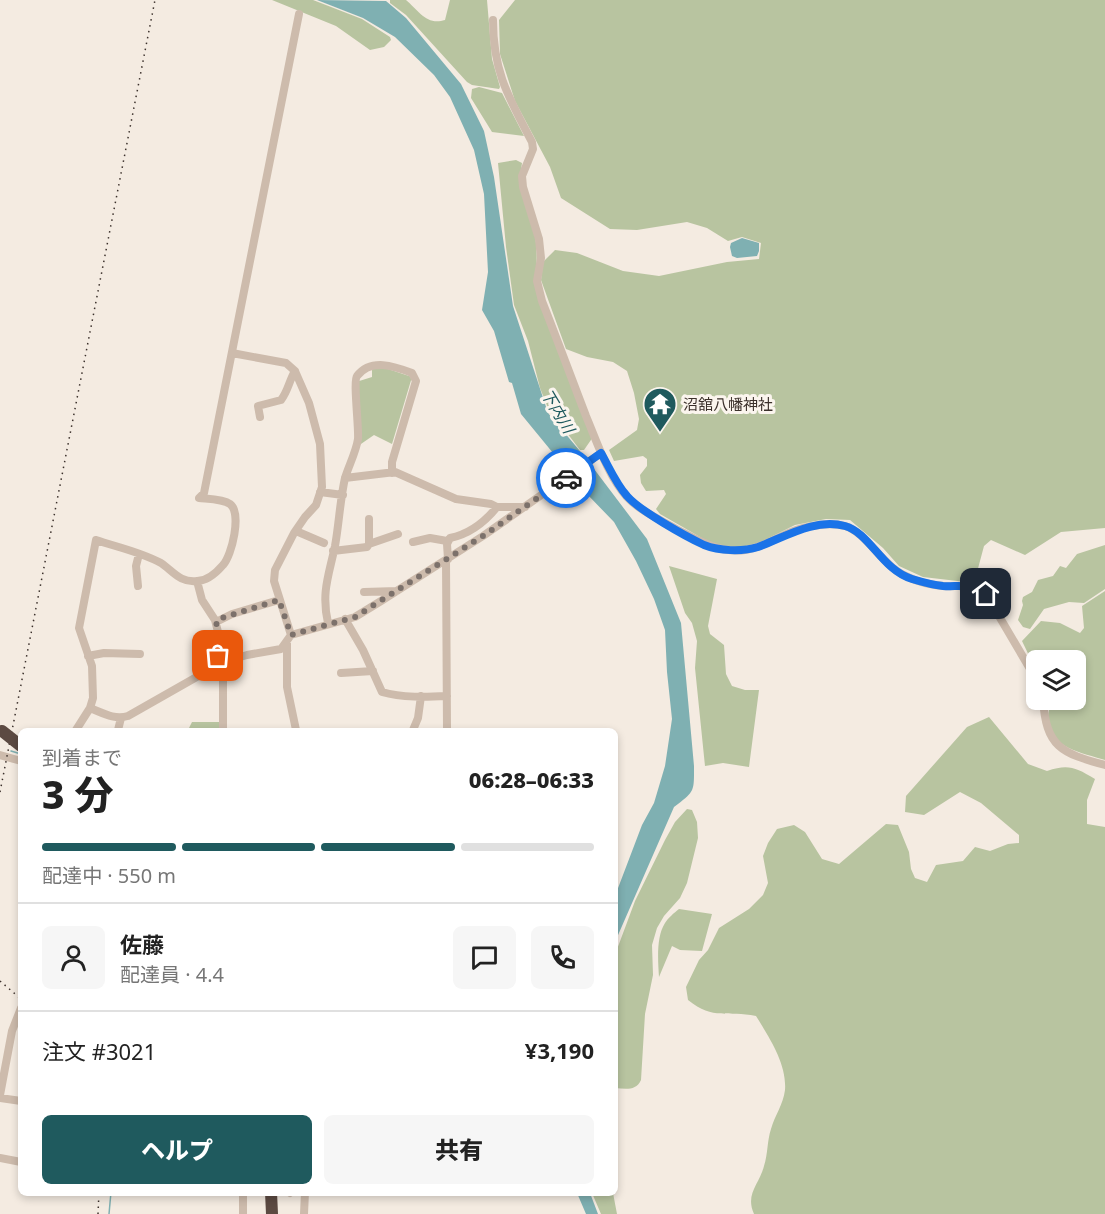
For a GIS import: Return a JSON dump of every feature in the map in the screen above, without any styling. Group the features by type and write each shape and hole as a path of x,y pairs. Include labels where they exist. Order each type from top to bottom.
{"highway":[{"path":"1,731 18,744"},
{"path":"270,1196 270,1214"}],"street":[{"path":"77,728 90,708 94,680 79,628 96,540 162,564 181,579 197,582 210,577 224,565 229,555 237,515 232,505 227,502 199,498 204,493 299,14"},
{"path":"493,20 496,63 504,87 532,142 533,149 522,176 523,187 539,238 541,258 537,281 542,301 598,455 623,491 636,505 705,545 731,550 746,550 759,546 795,530 825,525 846,526 862,536 895,571 908,578 941,586 969,585 979,588 986,594 1026,662"},
{"path":"232,353 286,363 295,371 309,403 320,444 322,472 316,505 296,531 275,570 274,581 289,639 287,687 296,728"},
{"path":"327,623 325,590 345,478 357,441 358,406 354,380 358,374 371,366 381,364 411,373 416,381 392,462 392,473"},
{"path":"260,417 258,406 281,400 295,371"},
{"path":"600,443 616,471 623,491"},
{"path":"90,708 121,718 128,716 220,664 247,655 281,649 289,639 327,623 355,617 525,507 598,455"},
{"path":"345,478 392,473 409,477 456,500 491,504 496,507 525,507"},
{"path":"320,492 342,495"},
{"path":"413,543 430,538 447,541 460,536 475,528 496,507"},
{"path":"369,519 369,544"},
{"path":"296,531 324,543"},
{"path":"333,552 363,548 398,534"},
{"path":"447,541 447,728"},
{"path":"138,586 136,566 139,555"},
{"path":"197,582 202,600 216,622 220,640 223,728"},
{"path":"364,592 397,591"},
{"path":"216,622 232,614 279,600"},
{"path":"345,619 373,670 382,692 447,696"},
{"path":"88,656 104,653 140,654"},
{"path":"341,673 373,670"},
{"path":"414,728 418,718 421,696"},
{"path":"1044,710 1044,720 1050,736 1061,749 1105,765"},
{"path":"118,728 121,718"},
{"path":"0,754 18,760"},
{"path":"18,1016 12,1031 0,1096 18,1100"},
{"path":"0,1158 18,1161"},
{"path":"243,1196 243,1214"},
{"path":"304,1214 305,1196"}],"green space":[{"path":"272,0 313,0 362,19 390,37 391,40 384,47 370,50 336,26"},
{"path":"390,0 406,0 428,19 439,21 445,20 450,0 487,0 492,59 499,89 472,85 467,82 406,15 390,3"},
{"path":"515,0 1105,0 1105,528 1061,532 1025,555 991,540 984,546 976,576 966,582 923,577 899,566 883,548 850,520 826,519 795,525 761,542 738,548 714,545 660,514 656,509 666,494 664,490 646,491 641,483 640,475 647,466 647,459 643,456 614,461 609,450 637,430 639,419 627,371 613,362 587,357 566,349 541,280 543,262 555,250 577,253 623,271 659,276 727,262 759,259 761,243 742,237 728,241 707,228 687,222 637,230 610,229 561,198 550,167 515,101 500,54 499,20"},
{"path":"479,87 502,93 524,136 492,132 471,98 472,89"},
{"path":"516,160 522,163 521,170 534,225 537,252 535,281 593,437 584,450 580,450 548,408 540,388 528,341 514,305 498,163"},
{"path":"382,367 412,377 392,444 374,435 358,446 356,382 372,377 372,369"},
{"path":"1105,545 1105,589 1084,603 1069,602 1044,609 1030,629 1023,627 1018,620 1023,597 1032,592 1038,580 1053,576 1060,566 1066,568 1077,554"},
{"path":"669,566 717,579 708,626 710,634 724,645 726,674 732,686 745,690 759,690 749,767 723,763 705,766 695,668 697,641"},
{"path":"1105,591 1105,760 1077,752 1060,743 1050,728 1048,718 1049,710 1086,710 1086,650 1026,650 1022,641 1041,621 1060,623 1080,633 1084,628 1082,606"},
{"path":"989,717 1028,764 1047,771 1071,768 1095,779 1087,800 1087,824 1105,827 1105,1214 754,1214 752,1195 762,1173 771,1129 784,1095 783,1070 776,1051 756,1016 706,1011 688,1000 686,987 699,960 708,950 719,928 749,909 763,895 768,883 763,856 777,829 794,825 805,832 822,859 839,864 886,824 898,825 909,852 911,869 915,878 927,882 936,865 963,861 975,847 990,851 1008,844 1019,843 1019,835 981,803 960,792 924,815 905,812 906,796 967,727"},
{"path":"192,722 219,722 219,728 189,728"},
{"path":"687,809 692,810 697,822 698,838 687,883 680,898 657,928 652,945 653,975 645,1014 641,1080 633,1088 618,1088 618,947 635,901 675,822"},
{"path":"679,909 712,914 702,951 680,950 672,946 659,977 660,935 666,921"},
{"path":"593,1196 614,1196 617,1214 601,1214"}],"water":[{"path":"317,0 386,1 406,18 461,84 484,131 494,177 513,306 548,413 585,457 647,539 681,623 694,766 693,786 690,794 674,807 618,935 618,888 642,825 654,803 665,766 672,719 665,630 654,599 614,522 585,492 521,414 494,331 482,310 488,272 484,194 474,150 450,97 434,75 395,37 363,18"},
{"path":"742,238 759,243 757,256 737,258 732,256 731,243"},
{"path":"578,1196 591,1196 598,1214 586,1214"}],"waterway":[{"path":"11,751 18,753"},
{"path":"109,1214 111,1196"}],"railway":[{"path":"0,792 155,0"},
{"path":"0,981 18,996"},
{"path":"98,1214 99,1196"}],"way so far":[{"path":"218,656 220,640 216,622 222,618 279,600 291,635 327,623 355,617 483,536 566,478"}],"place":[{"name":"沼舘八幡神社","path":"660,433"}],"route":[{"path":"566,478 601,453 627,497 636,505 705,545 731,550 746,550 795,530 825,525 846,526 862,536 895,571 908,578 941,586 969,585 979,588 986,594"}],"water label":[{"name":"下内川","path":"558,411"}]}
